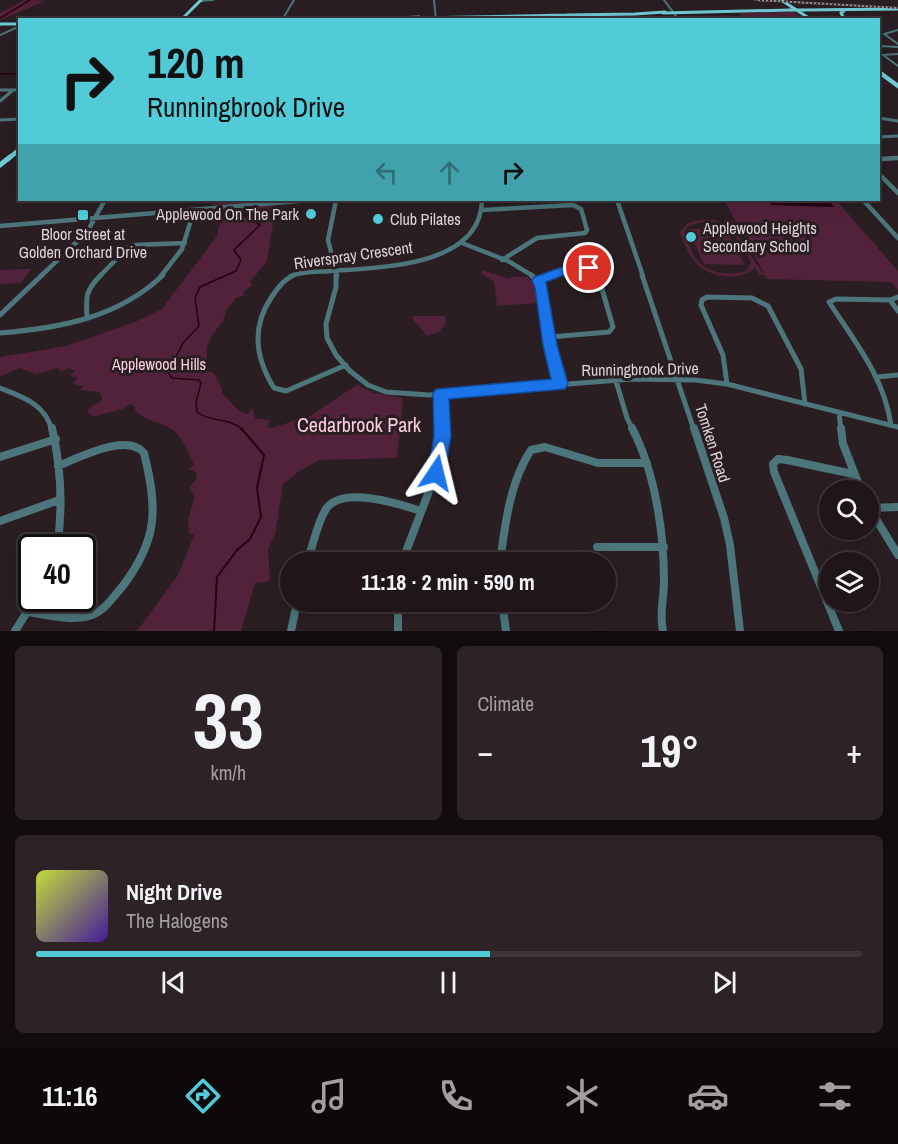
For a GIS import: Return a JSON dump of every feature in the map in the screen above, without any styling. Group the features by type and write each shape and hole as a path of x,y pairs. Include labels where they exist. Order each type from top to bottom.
{"main road":[{"path":"183,18 202,0"},
{"path":"780,0 807,18"},
{"path":"416,18 898,10"},
{"path":"812,12 898,10"},
{"path":"805,11 843,18"},
{"path":"834,11 843,18"},
{"path":"843,18 841,12 853,11"},
{"path":"176,18 189,12"},
{"path":"674,13 686,14"},
{"path":"679,18 678,15 695,13"},
{"path":"279,18 286,14"},
{"path":"0,24 18,25"},
{"path":"880,73 898,86"},
{"path":"0,160 18,146"},
{"path":"0,165 18,151"}],"street":[{"path":"202,0 213,0"},
{"path":"284,18 294,0"},
{"path":"434,0 434,18"},
{"path":"664,0 678,18"},
{"path":"0,35 18,26"},
{"path":"898,30 884,33 898,45"},
{"path":"880,46 898,45"},
{"path":"898,54 883,55 898,66"},
{"path":"0,90 18,90"},
{"path":"0,101 13,90"},
{"path":"880,118 890,118 898,122"},
{"path":"0,120 18,119"},
{"path":"880,137 898,136"},
{"path":"880,159 898,158"},
{"path":"880,175 898,193"},
{"path":"880,183 888,183"},
{"path":"0,315 87,232 104,201"},
{"path":"0,226 282,201"},
{"name":"Runningbrook Drive","path":"336,201 328,238 337,283 326,332 331,345 346,365 365,384 386,392 441,393 616,381 700,380 727,384 895,426"},
{"path":"482,201 478,226 462,243 526,270 538,280 542,288 560,384"},
{"name":"Tomken Road","path":"617,201 727,529 740,631"},
{"path":"864,201 898,238"},
{"path":"482,210 573,205 581,209 585,233 537,238 502,260"},
{"path":"0,333 50,328 122,307 140,297 169,267 184,243 194,210"},
{"path":"87,318 86,297 90,286 127,248 135,245 184,243"},
{"name":"Riverspray Crescent","path":"346,365 289,390 278,391 261,366 256,346 258,326 265,308 286,278 296,274 417,260 462,243"},
{"path":"538,280 565,270 589,268 597,270 613,327 609,332 550,337"},
{"path":"727,384 726,365 701,305 702,300 706,297 760,300 768,306 801,369 805,404"},
{"path":"895,426 877,377 829,302 836,299 890,300 898,297"},
{"path":"890,300 898,311"},
{"path":"877,377 898,375"},
{"path":"616,381 627,418 647,463 664,547 661,622 663,631"},
{"path":"0,388 38,406 48,416 56,439 59,534"},
{"path":"406,552 431,490 441,452 443,421 441,393"},
{"path":"839,413 843,444 856,480"},
{"path":"0,458 56,439"},
{"path":"15,631 28,612 77,617 92,615 100,611 135,570 152,534 154,497 144,453 140,448 128,444 117,445 58,466"},
{"path":"502,552 507,521 523,460 531,450 545,447 598,463 647,463"},
{"path":"839,631 774,472 773,464 778,459 787,460 853,474"},
{"path":"310,552 327,507 333,501 360,498 388,500 422,511"},
{"path":"0,521 59,500"},
{"path":"879,507 898,507"},
{"path":"879,524 898,555"},
{"path":"597,547 664,547"},
{"path":"291,631 295,612"},
{"path":"398,612 398,631"},
{"path":"503,612 506,631"}],"green space":[{"path":"25,0 45,1 0,20 0,13"},
{"path":"794,12 803,18 723,18 720,15 742,16 739,13"},
{"name":"Applewood Hills","path":"210,201 259,201 262,206 276,205 267,261 250,282 252,285 243,292 245,295 236,298 226,311 223,321 211,337 207,347 206,371 214,373 222,388 222,393 239,411 247,414 253,408 255,418 269,420 268,427 271,428 310,416 357,385 374,393 403,398 397,458 319,460 283,484 275,534 268,549 270,581 255,583 241,631 137,631 178,575 194,535 189,533 188,519 195,497 189,487 196,480 197,473 189,469 194,466 187,450 172,430 142,416 135,410 135,406 129,404 122,409 92,417 87,410 102,400 102,396 99,392 80,390 84,386 73,384 78,377 69,376 75,371 69,368 61,372 58,368 36,374 19,368 0,377 0,357 66,346 135,322 162,309 217,236 223,211"},
{"path":"725,201 837,201 898,271 898,290 891,282 767,279"},
{"path":"705,220 718,221 737,234 765,275 760,275 755,268 733,276 708,272 688,252 680,232 688,223","holes":["701,222 727,229 737,239 751,262 746,271 720,273 702,265 695,257 684,233 688,226"]},
{"path":"688,229 726,230 745,265 704,264"},
{"path":"31,269 21,283 0,284 0,270"},
{"path":"482,270 510,279 528,277 536,287 538,303 497,306 494,282 482,274"},
{"path":"415,316 445,316 446,323 439,332 427,336 412,318"}],"shaded area":[{"path":"769,201 829,201 834,207 772,205"}],"waterway":[{"path":"0,18 30,0"},
{"path":"0,74 18,74"},
{"path":"242,430 232,423 208,418 197,412 196,402 201,383 199,380 172,378 168,372 183,343 199,326 195,298 200,287 236,271 241,260 234,250 260,225 245,216 245,208"},
{"path":"214,631 217,577 237,550 250,539 261,517 257,488 264,455 241,428"}],"railway":[{"path":"756,0 898,8"}],"place":[{"name":"Applewood On The Park","path":"311,214"},
{"name":"Bloor Street at Golden Orchard Drive","path":"83,215"},
{"name":"Club Pilates","path":"378,219"},
{"name":"Applewood Heights Secondary School","path":"691,237"}],"route":[{"path":"436,473 443,435 441,393 560,384 550,345 542,288 538,280 565,270 589,268"}],"park label":[{"name":"Cedarbrook Park","path":"359,425"}]}
